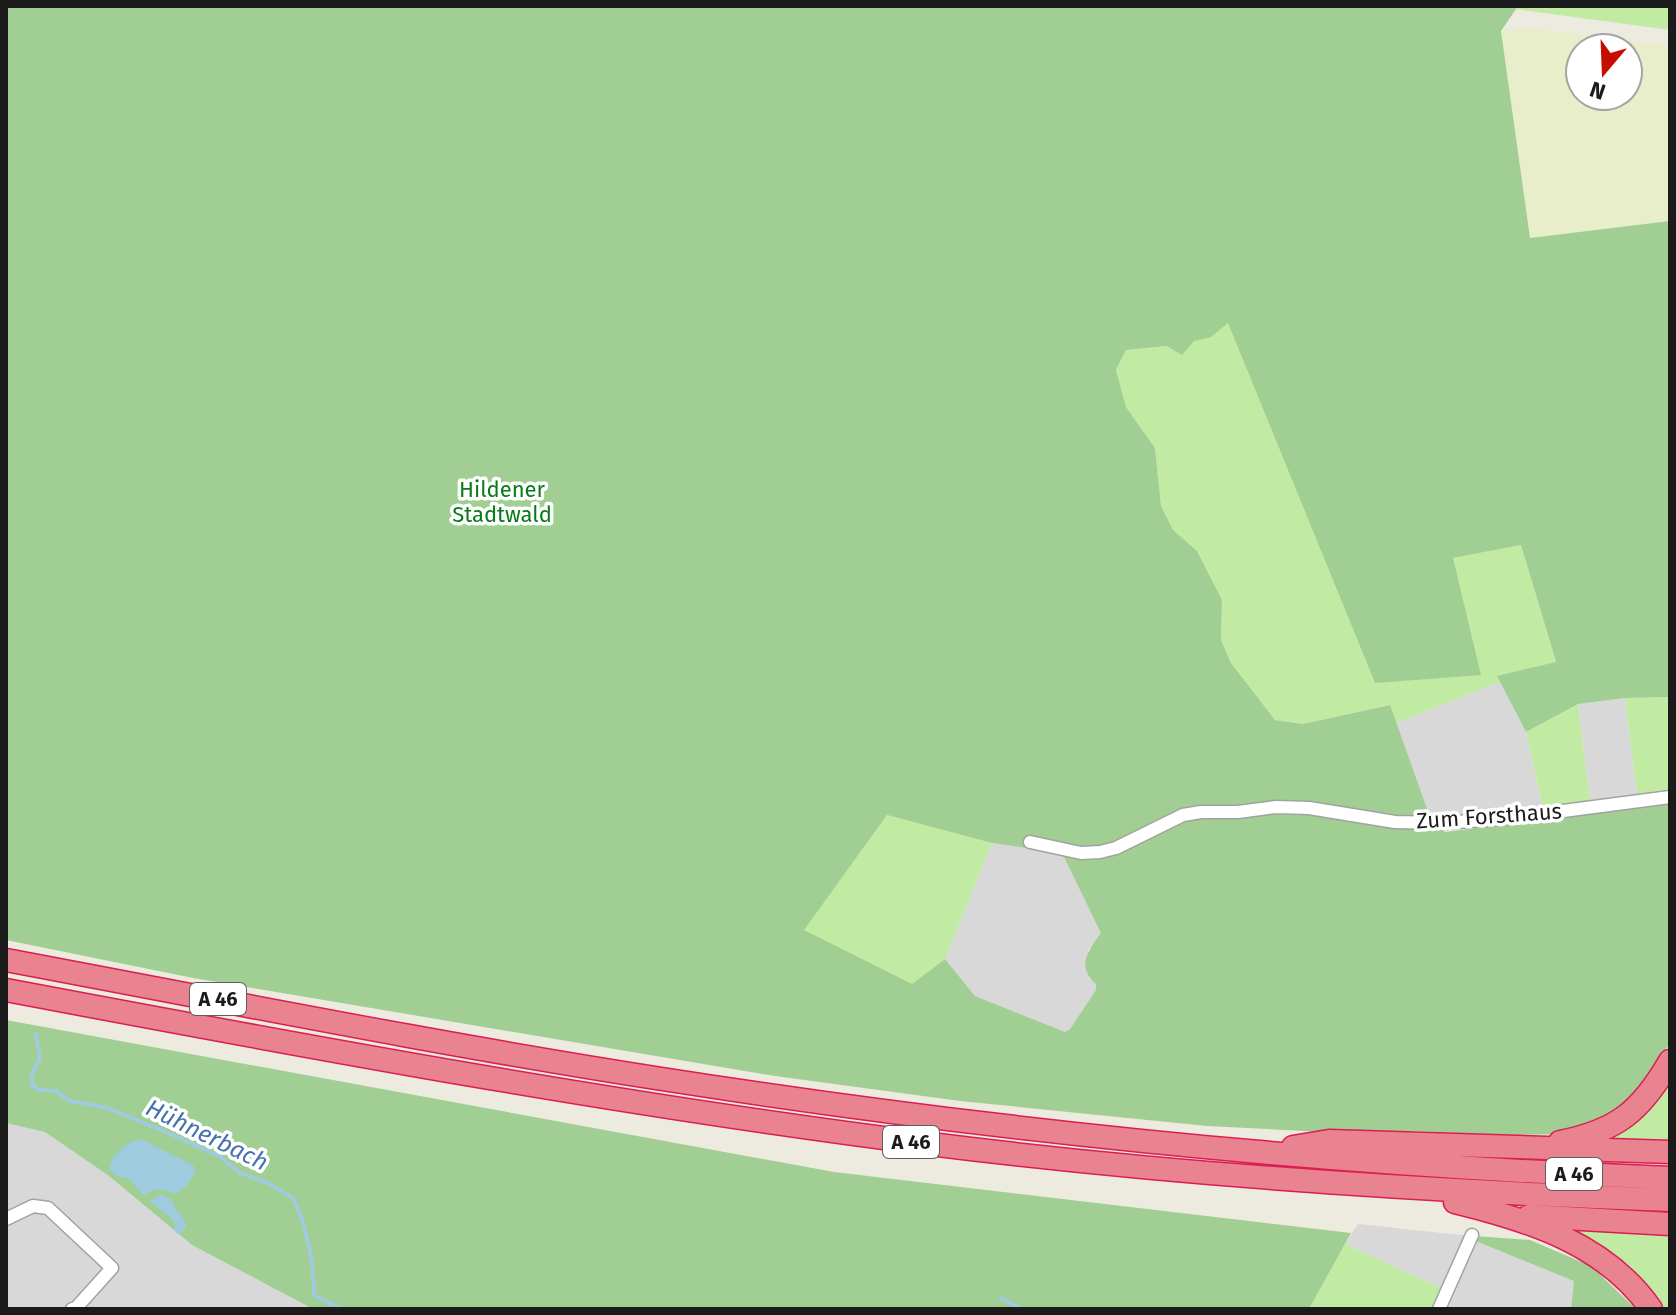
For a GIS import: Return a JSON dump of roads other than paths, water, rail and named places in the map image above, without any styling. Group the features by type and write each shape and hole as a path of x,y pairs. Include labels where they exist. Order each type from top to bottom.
{"highway":[{"name":"A 46","path":"6,960 662,1079 932,1117 1264,1152 1479,1170 1670,1178"},
{"name":"A 46","path":"6,990 426,1067 770,1122 930,1144 1096,1163 1400,1189 1670,1200"},
{"path":"1530,1148 1576,1139 1622,1122 1654,1090 1670,1061"},
{"path":"1264,1152 1329,1141 1670,1152"},
{"path":"1400,1189 1508,1215 1573,1242 1612,1267 1651,1309"},
{"path":"1508,1215 1670,1224"}],"street":[{"name":"Zum Forsthaus","path":"1030,842 1081,853 1100,852 1116,848 1183,815 1276,807 1309,808 1395,822 1443,823 1510,818 1670,797"},
{"path":"6,1219 33,1206 48,1208 112,1268 75,1309"},
{"path":"1439,1309 1472,1235"}],"water":[{"path":"141,1139 193,1165 196,1171 176,1194 160,1189 144,1196 128,1178 116,1176 109,1169 120,1150"},
{"path":"161,1194 172,1200 184,1219 186,1227 179,1235 175,1232 174,1221 150,1201"}],"waterway":[{"name":"Hühnerbach","path":"36,1034 40,1059 32,1073 32,1085 39,1090 56,1091 70,1101 108,1108 166,1132 219,1156 240,1173 268,1183 293,1198 309,1245 314,1295 341,1309"},
{"path":"1001,1298 1022,1309"}],"park label":[{"name":"Hildener Stadtwald","path":"502,502"}]}
